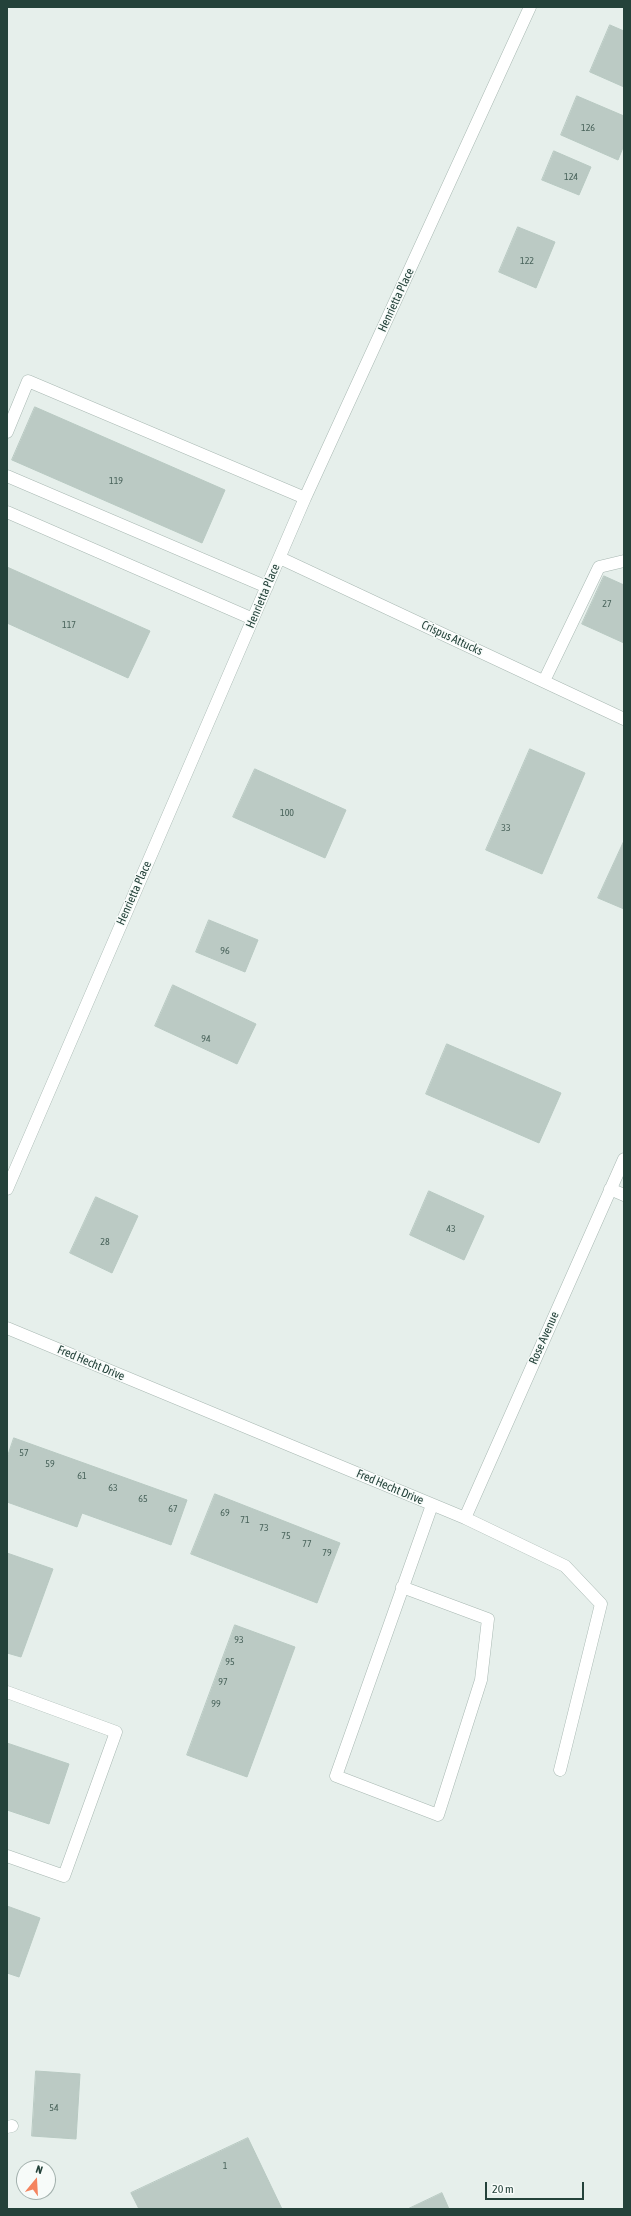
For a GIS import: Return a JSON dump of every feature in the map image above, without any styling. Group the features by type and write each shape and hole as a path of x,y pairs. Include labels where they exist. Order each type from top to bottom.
{"street":[{"name":"Henrietta Place","path":"7,1189 305,498 530,7"},
{"path":"7,432 28,381 305,498"},
{"path":"7,476 267,587"},
{"path":"7,512 253,619"},
{"name":"Crispus Attucks","path":"280,558 624,719"},
{"path":"544,681 600,567 624,561"},
{"name":"Rose Avenue","path":"464,1518 624,1159"},
{"path":"610,1189 624,1195"},
{"name":"Fred Hecht Drive","path":"7,1328 464,1518 565,1566 601,1604 560,1770"},
{"path":"402,1588 488,1619 482,1680 438,1815 336,1776 402,1588 432,1505"},
{"path":"7,1692 116,1732 64,1876 7,1856"}],"building":[{"path":"610,25 624,31 624,87 590,72"},
{"path":"577,96 624,116 624,145 618,160 561,135"},
{"path":"554,151 591,167 579,195 542,180"},
{"path":"518,227 555,242 536,288 499,272"},
{"path":"35,407 225,490 202,543 12,460"},
{"path":"7,567 150,631 128,678 7,623"},
{"path":"604,576 624,585 624,643 582,624"},
{"path":"530,749 585,773 542,874 486,850"},
{"path":"255,769 346,810 325,858 233,817"},
{"path":"624,841 624,909 598,898"},
{"path":"209,920 258,940 245,972 196,952"},
{"path":"173,985 256,1024 237,1064 155,1026"},
{"path":"447,1044 561,1093 539,1143 426,1094"},
{"path":"429,1191 484,1216 464,1260 410,1235"},
{"path":"96,1197 138,1216 112,1273 70,1253"},
{"path":"14,1438 187,1500 171,1545 82,1513 77,1527 7,1502 7,1458"},
{"path":"215,1494 340,1543 317,1603 191,1554"},
{"path":"7,1553 53,1569 21,1657 7,1653"},
{"path":"235,1625 295,1647 247,1777 187,1755"},
{"path":"7,1743 69,1764 49,1824 7,1810"},
{"path":"7,1906 40,1918 19,1977 7,1973"},
{"path":"36,2071 80,2074 76,2139 32,2136"},
{"path":"248,2138 282,2209 139,2209 131,2193"},
{"path":"442,2193 449,2209 408,2209"}]}
